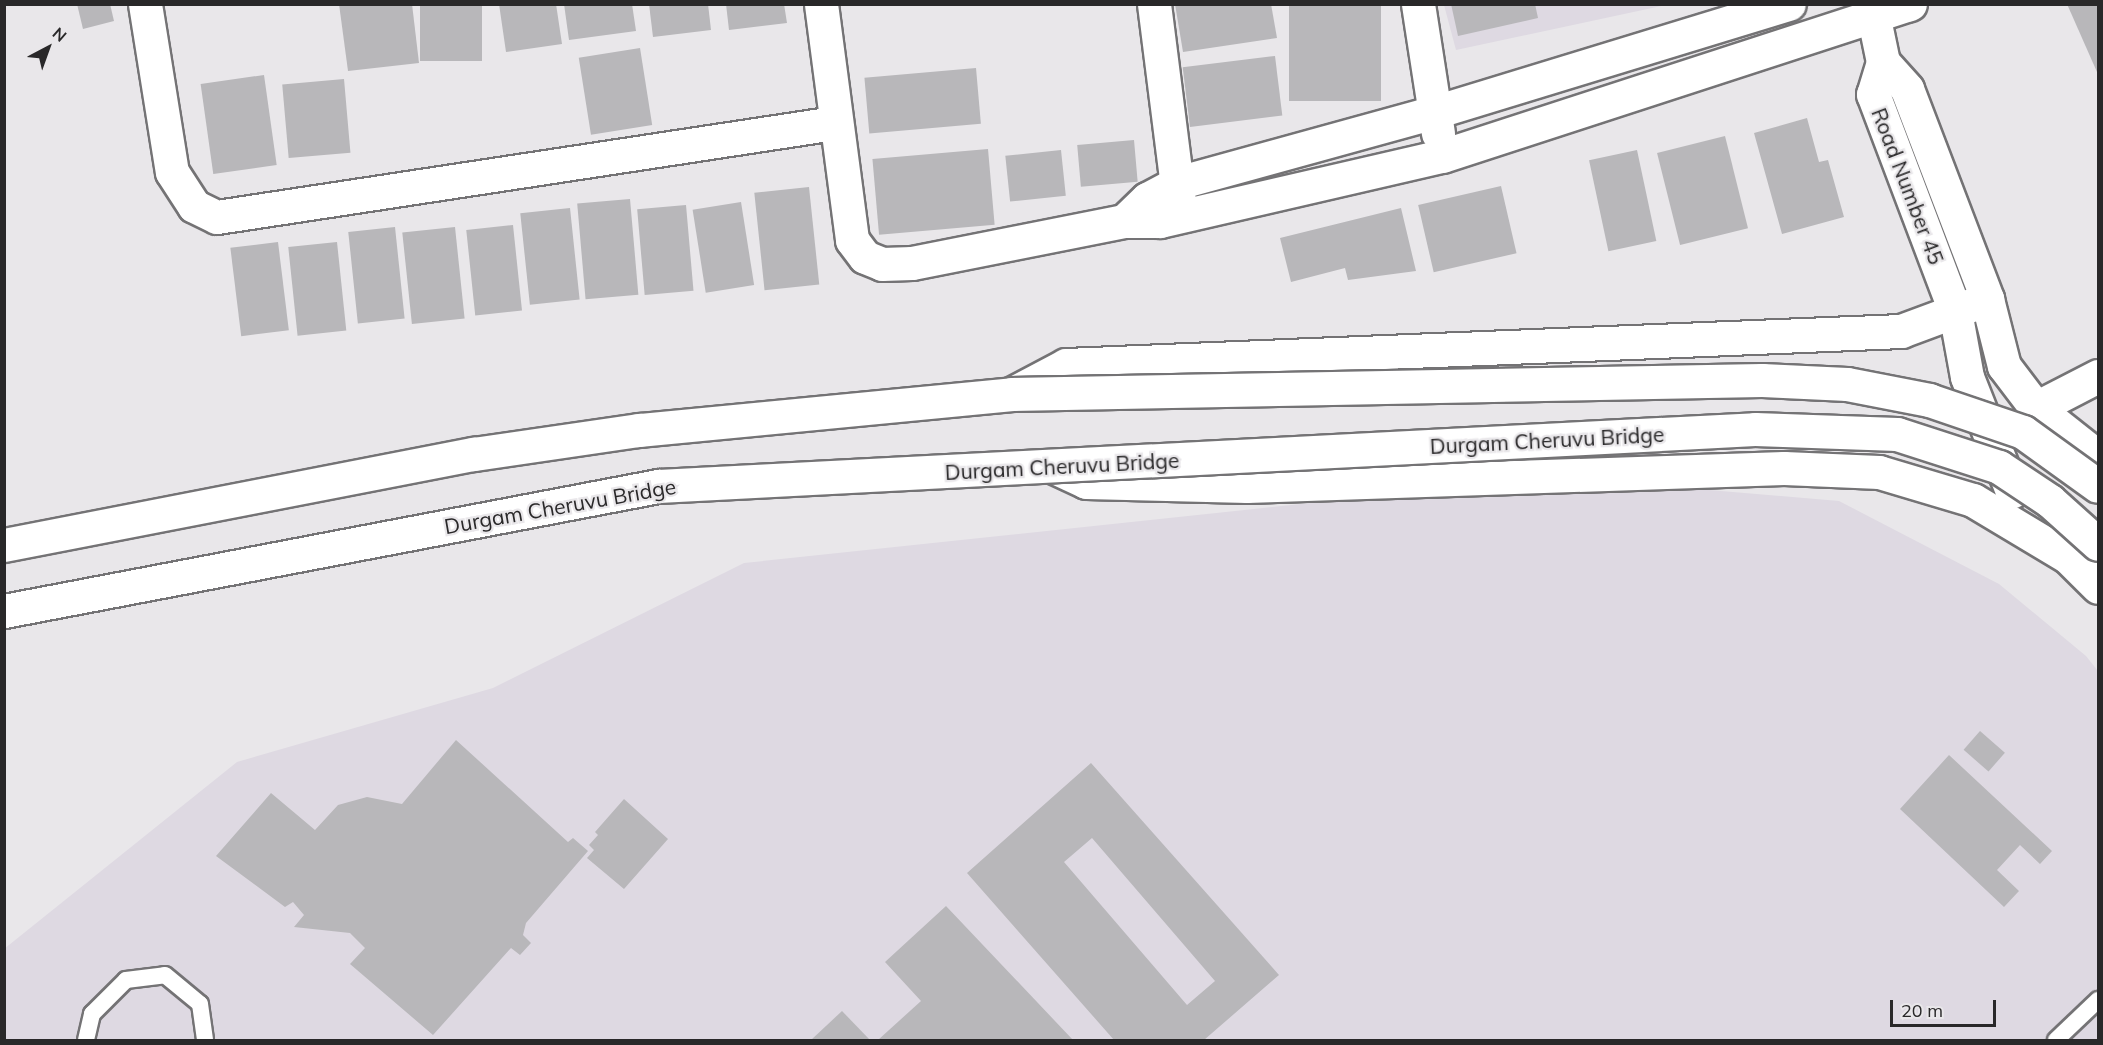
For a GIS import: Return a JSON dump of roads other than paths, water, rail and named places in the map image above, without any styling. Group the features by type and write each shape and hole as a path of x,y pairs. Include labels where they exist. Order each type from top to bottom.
{"main road":[{"path":"145,4 171,172 194,206 217,217 834,123"},
{"path":"821,4 834,123 852,240 865,256 882,264 912,263 1125,221 1181,217 1442,156 1873,11 1910,4"},
{"path":"1154,4 1181,217"},
{"path":"1418,4 1442,156"},
{"path":"1125,221 1148,199 1176,183 1435,112 1789,4"},
{"name":"Road Number 45","path":"1873,11 1883,62 1873,94 1954,311 1967,377 2028,532"},
{"name":"Road Number 45","path":"1883,62 1907,89 1987,300 2004,366 2036,408 2098,457"},
{"path":"1011,394 1066,365 1824,338 1901,331 1987,300"},
{"path":"2036,408 2098,376"},
{"path":"4,546 474,454 639,430 1011,394 1762,380 1847,384 1929,400 2023,432 2098,486"},
{"name":"Durgam Cheruvu Bridge","path":"4,611 658,486 1755,429 1897,435 1999,467 2050,501 2098,544"},
{"path":"1052,466 1086,482 1247,486 1784,468 1879,472 1973,500 2068,556 2098,587"}],"lane":[{"path":"86,1041 92,1014 126,980 165,975 200,1004 204,1041"},
{"path":"2056,1041 2098,1000"}]}
